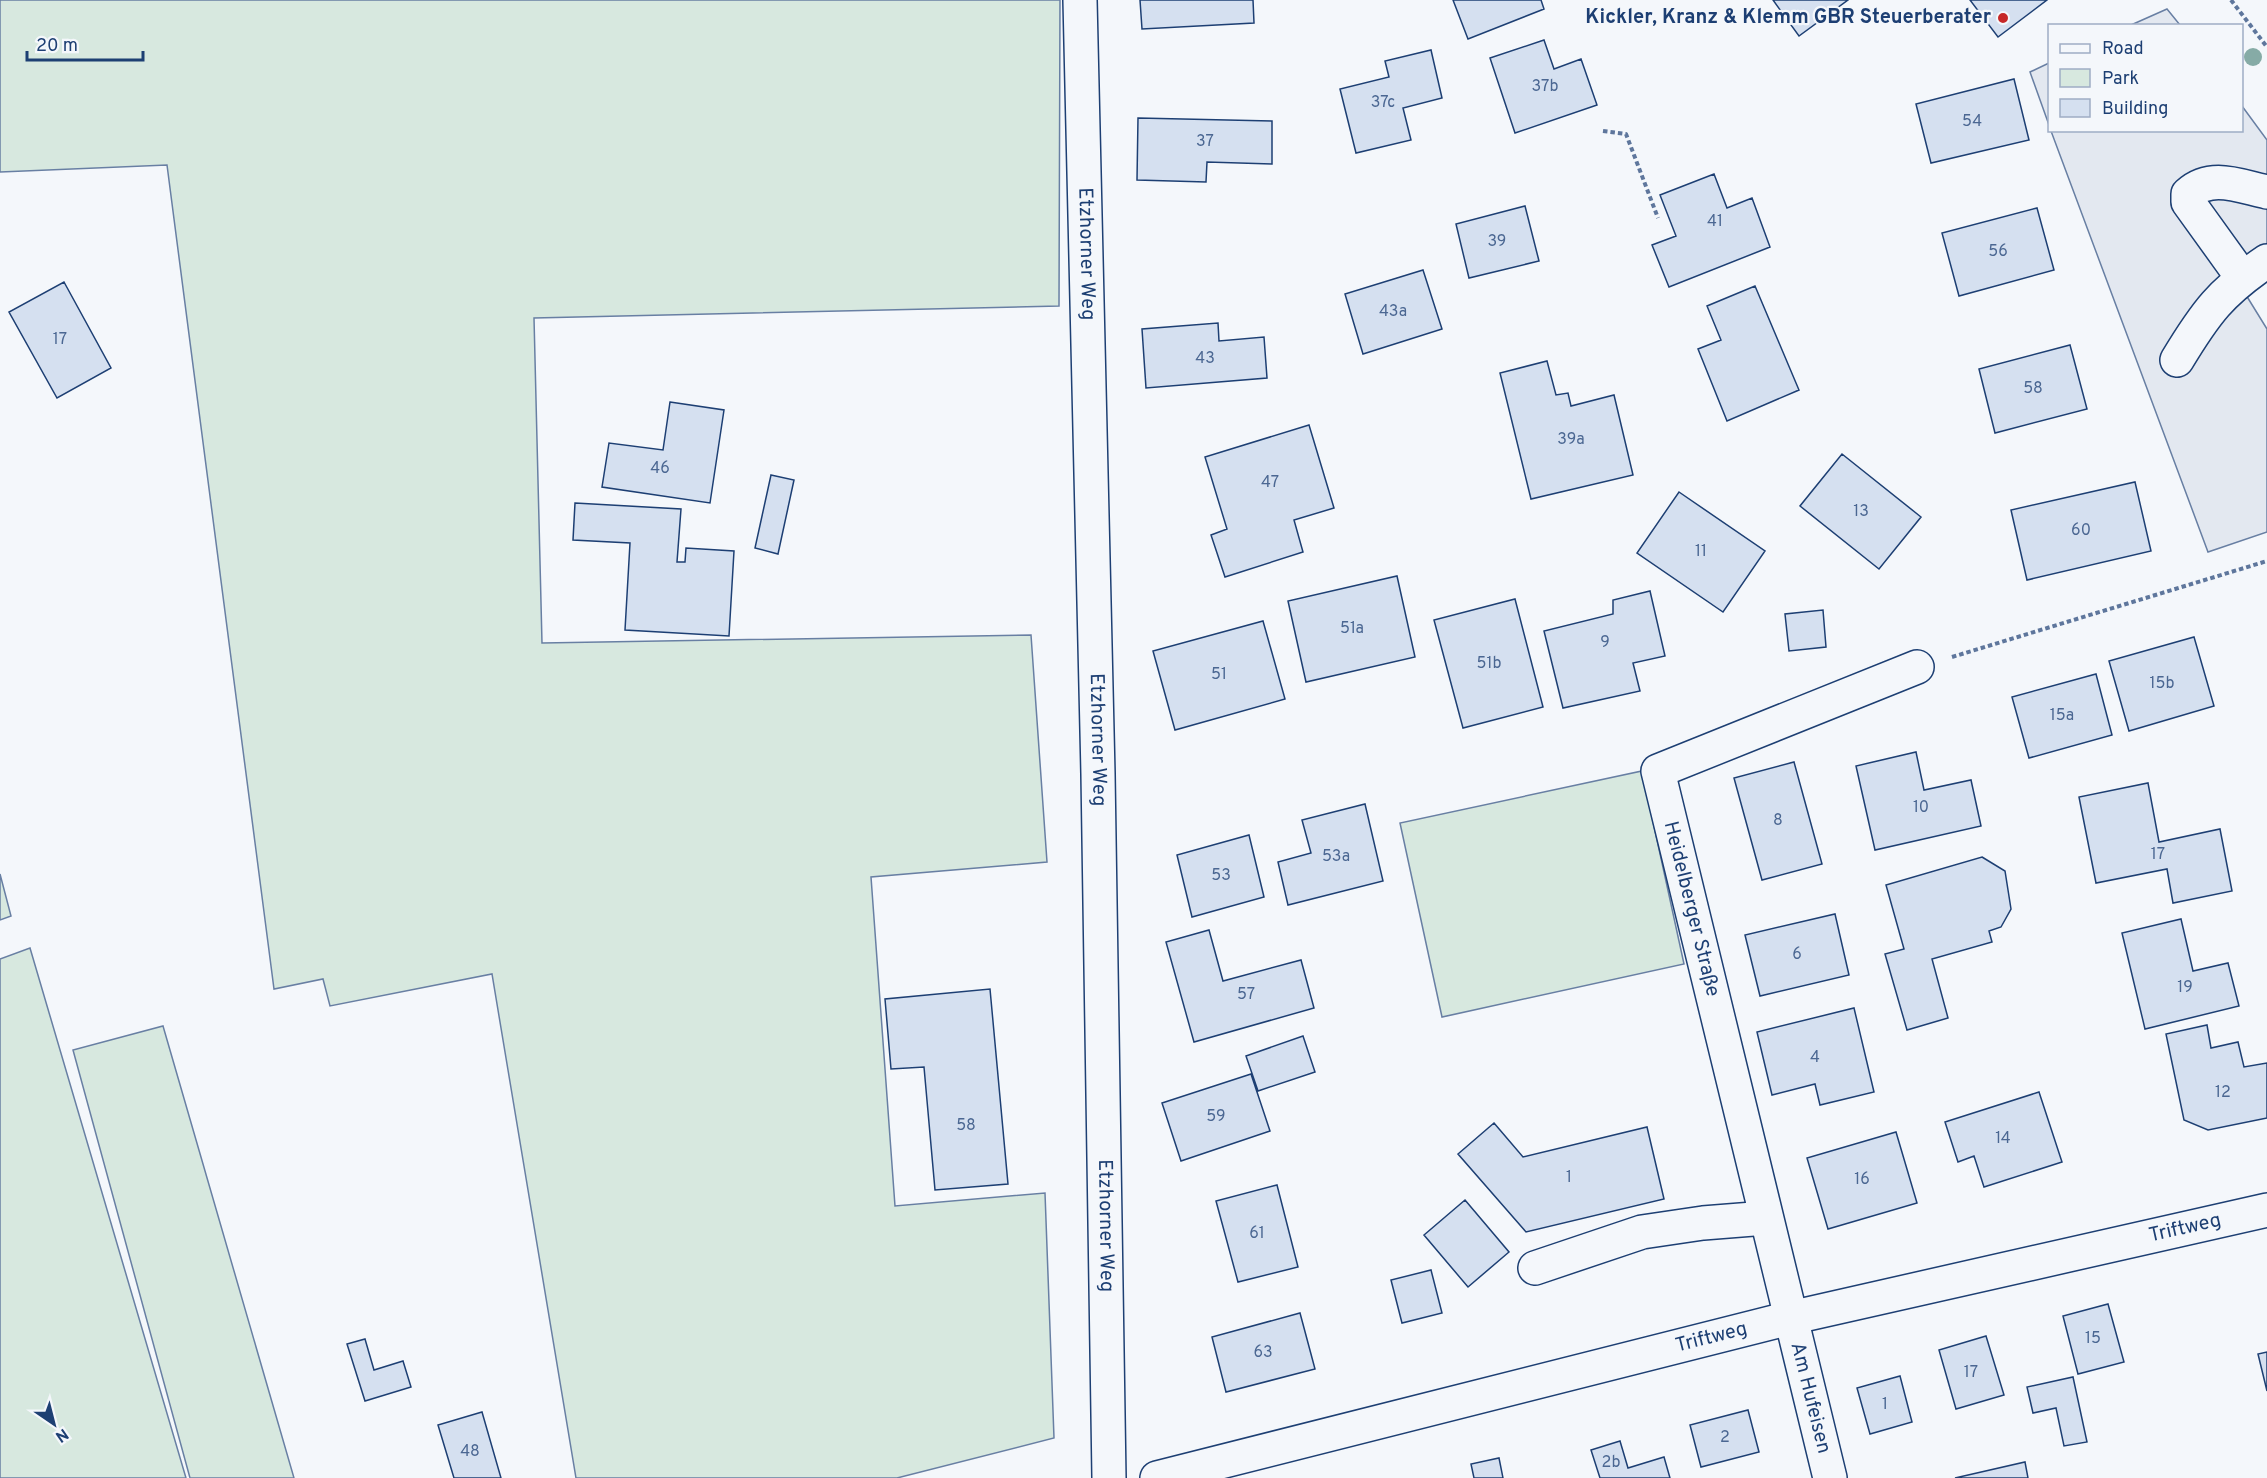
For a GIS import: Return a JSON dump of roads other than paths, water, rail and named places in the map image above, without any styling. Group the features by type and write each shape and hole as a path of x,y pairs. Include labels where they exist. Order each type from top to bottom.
{"street":[{"name":"Etzhorner Weg","path":"1080,0 1098,774 1109,1478"},
{"path":"2177,360 2204,315 2255,269 2188,202 2188,194 2198,184 2210,182 2267,192"},
{"name":"Heidelberger Straße","path":"1790,1318 1658,771 1917,668"},
{"name":"Triftweg","path":"1157,1478 1790,1318 2267,1210"},
{"path":"1535,1268 1642,1232 1703,1223 1766,1218"},
{"name":"Am Hufeisen","path":"1790,1318 1830,1478"}],"place":[{"name":"Kickler, Kranz & Klemm GBR Steuerberater","path":"2003,18"}]}
